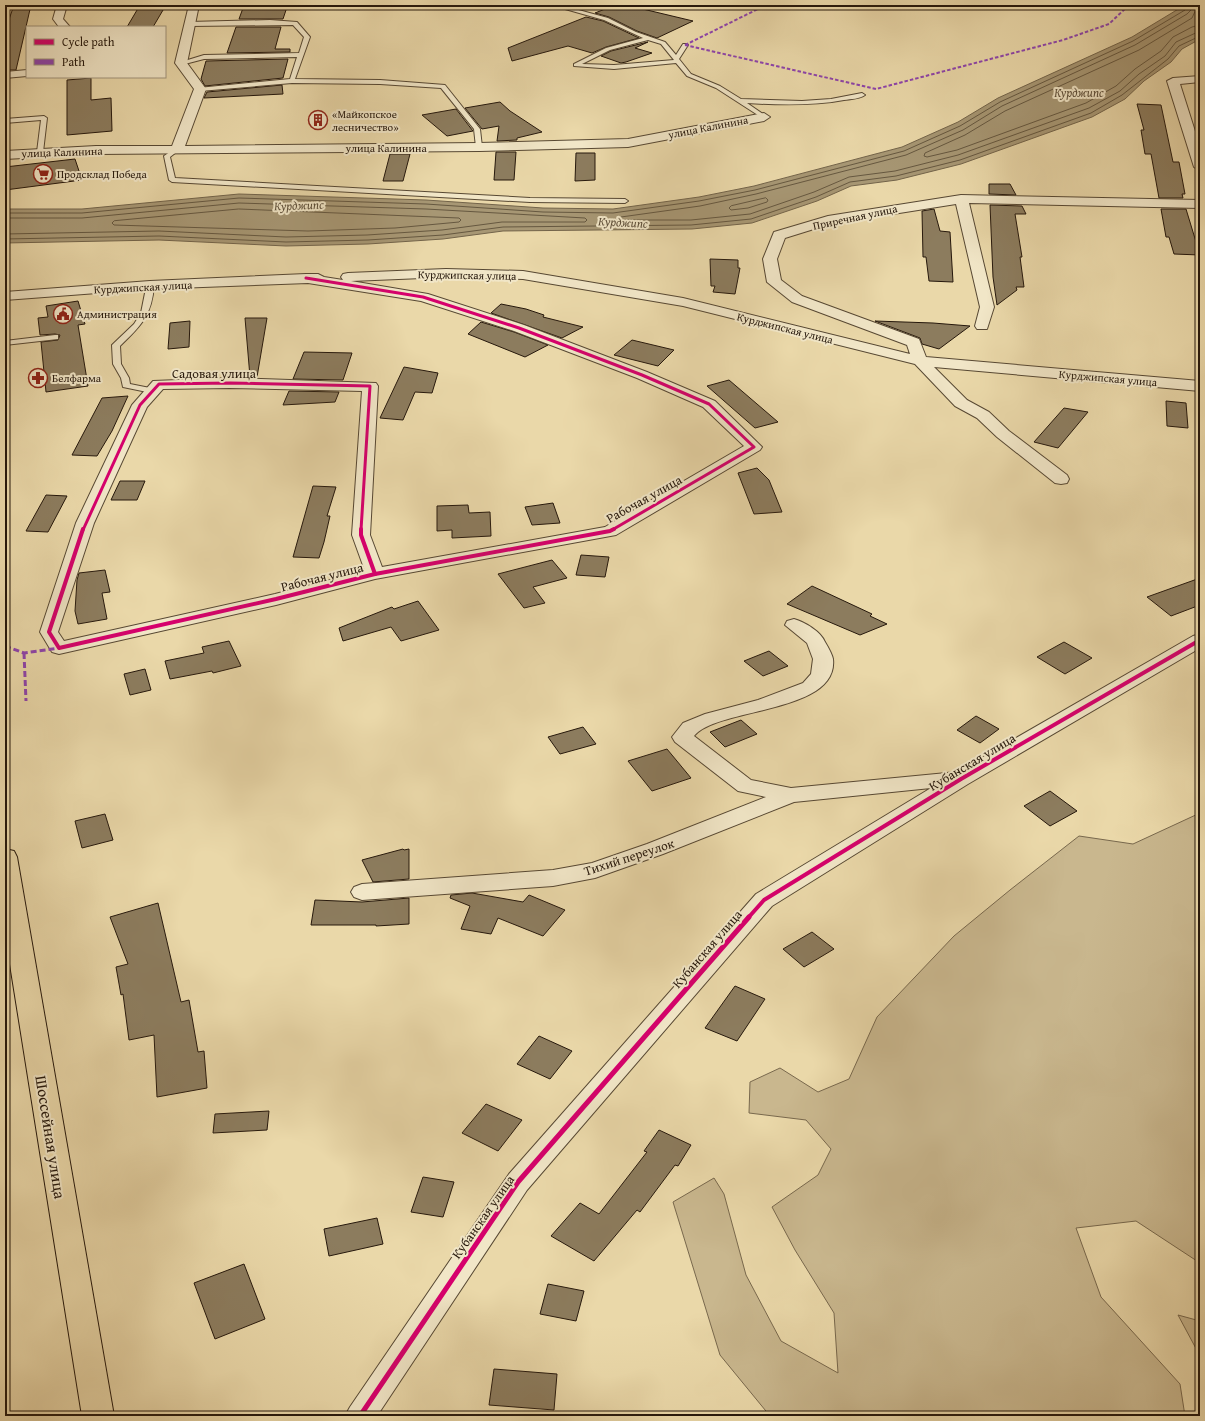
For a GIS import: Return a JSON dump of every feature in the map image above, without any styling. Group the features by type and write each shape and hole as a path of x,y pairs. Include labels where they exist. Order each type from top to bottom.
{"main road":[{"name":"Шоссейная улица","path":"5,857 98,1416"}],"street":[{"path":"62,5 58,19 65,26"},
{"path":"177,149 200,89 177,63 194,5"},
{"path":"5,75 26,73"},
{"path":"1200,79 1173,81 1200,167"},
{"name":"улица Калинина","path":"5,155 40,152 177,149 479,147 628,143 764,116"},
{"path":"961,199 987,308 982,326"},
{"name":"Приречная улица","path":"920,361 914,342 797,299 774,282 770,259 779,235 828,220 961,199 1200,204"},
{"name":"Курджипская улица","path":"5,296 150,286 306,278 446,273 523,275 682,302 920,361 1200,386"},
{"name":"Рабочая улица","path":"59,648 268,601 375,574 610,531 754,447 709,404 642,375 526,330 423,297 306,278"},
{"path":"920,361 961,403 982,415 1003,434 1061,479"},
{"name":"Садовая улица","path":"59,648 49,632 85,523 140,405 159,384 230,382 370,386 361,535 375,574"},
{"name":"Тихий переулок","path":"794,625 815,640 822,659 821,675 810,687 765,704 712,718 690,728 682,737 746,786 791,795 961,779"},
{"name":"Кубанская улица","path":"360,1416 518,1182 764,900 961,779 1200,640"},
{"name":"Тихий переулок","path":"362,892 553,878 595,870 712,828 791,795"}],"lane":[{"path":"554,5 606,19 648,38 663,43 689,75 718,87 764,116"},
{"path":"189,24 270,22 295,24 307,37 292,81"},
{"path":"648,38 608,49 576,65 592,68 626,67 677,60"},
{"path":"677,60 685,45"},
{"path":"177,63 204,57 302,55"},
{"path":"200,89 292,81 380,82 443,86 476,129 479,147"},
{"path":"739,101 789,104 832,102 862,95"},
{"path":"5,121 44,118 40,152"},
{"path":"177,149 167,156 172,180 530,200 625,201"},
{"path":"150,286 150,303 144,317 116,345 117,364 125,378 126,385 152,392"},
{"path":"5,343 55,337"}],"shaded area":[{"path":"1200,813 1200,1263 1136,1221 1076,1228 1101,1297 1180,1384 1185,1416 770,1416 720,1355 673,1202 714,1178 724,1194 746,1275 781,1341 838,1373 834,1313 795,1250 772,1207 818,1175 831,1149 806,1120 749,1113 750,1082 780,1068 818,1092 849,1079 877,1017 954,936 1079,836 1133,844"},
{"path":"1178,1315 1200,1321 1200,1356"}],"water":[{"name":"Курджипс","path":"1185,5 1200,5 1200,39 1182,49 1171,62 1144,81 1125,99 1092,117 961,164 897,180 851,186 817,201 752,223 692,229 503,231 443,239 368,244 286,246 159,240 5,243 5,209 82,209 239,194 426,200 543,208 613,209 699,197 754,186 902,147 958,122 998,98 1132,37"}],"building":[{"path":"14,5 31,5 16,70 5,70 5,31"},
{"path":"140,5 166,5 154,26 128,26"},
{"path":"615,5 626,5 693,21 657,38 637,31 609,17 595,13"},
{"path":"287,7 283,19 239,19 243,8"},
{"path":"586,17 603,21 639,38 606,47 592,53 568,46 512,61 508,48"},
{"path":"236,27 281,27 275,49 290,49 290,52 227,53"},
{"path":"648,42 635,48 652,53 626,62 621,63 601,56 611,51"},
{"path":"288,59 283,78 205,86 201,79 206,61"},
{"path":"91,78 91,100 111,98 112,131 67,135 67,80"},
{"path":"282,85 283,94 204,98 207,92"},
{"path":"500,102 510,111 542,132 517,138 517,140 497,141 499,126 482,129 465,108"},
{"path":"1137,104 1161,105 1173,162 1179,162 1185,194 1182,194 1183,198 1159,198 1151,154 1145,154 1141,130 1144,130"},
{"path":"456,109 473,131 447,136 422,115"},
{"path":"496,152 516,152 514,180 494,180"},
{"path":"576,153 595,153 595,180 575,181"},
{"path":"390,154 410,154 403,181 383,181"},
{"name":"Продсклад Победа","path":"75,159 82,180 5,190 5,167"},
{"path":"989,184 1010,184 1016,195 989,194"},
{"path":"990,205 1022,206 1026,214 1015,214 1022,257 1020,257 1024,287 1016,287 1017,290 997,305 993,277"},
{"path":"934,209 940,231 950,232 953,282 929,281 926,257 923,257 922,211"},
{"path":"1161,209 1186,209 1200,255 1174,254 1169,237 1166,237"},
{"path":"710,259 738,260 738,268 740,268 735,294 713,292 715,286 711,286"},
{"path":"78,301 85,324 78,325 88,386 46,392 41,342 58,340 60,335 40,335 38,318 48,317 46,306"},
{"path":"501,304 526,309 544,315 543,317 583,327 562,338 491,313"},
{"path":"245,318 267,318 257,377 250,377"},
{"path":"190,321 189,347 168,349 170,323"},
{"path":"875,321 970,326 939,349 922,344 920,338"},
{"path":"481,322 514,332 548,345 525,357 468,334"},
{"path":"632,340 674,350 658,366 614,355"},
{"path":"304,352 352,353 343,380 293,379"},
{"path":"404,367 438,373 432,393 415,392 403,420 380,418"},
{"path":"729,380 778,422 755,428 707,386"},
{"path":"289,391 339,392 335,402 283,405"},
{"path":"128,396 112,431 97,456 72,455 102,398"},
{"path":"1166,401 1186,403 1188,428 1167,426"},
{"path":"1064,408 1088,412 1058,448 1034,442"},
{"path":"757,468 769,480 782,512 754,514 738,473"},
{"path":"120,481 145,481 137,500 111,500"},
{"path":"313,486 336,487 327,516 330,516 324,542 319,558 293,557"},
{"path":"46,495 67,496 48,532 26,531"},
{"path":"553,503 560,523 532,525 525,507"},
{"path":"468,505 469,513 490,512 491,536 452,538 452,530 437,531 437,506"},
{"path":"581,555 609,557 605,577 576,575"},
{"path":"552,560 567,578 533,587 545,603 524,608 498,574"},
{"path":"105,570 110,592 102,593 107,619 78,624 75,611 77,580 79,573"},
{"path":"1200,578 1200,605 1171,616 1147,597"},
{"path":"812,586 872,614 870,616 887,624 860,635 787,604"},
{"path":"418,601 439,630 401,641 391,627 343,641 339,628 392,607 394,609"},
{"path":"229,641 241,666 213,673 212,671 170,679 165,661 204,653 202,647"},
{"path":"1064,642 1092,658 1065,674 1037,657"},
{"path":"769,651 788,666 763,676 744,661"},
{"path":"145,669 151,690 130,695 124,674"},
{"path":"976,716 999,729 980,743 957,730"},
{"path":"741,720 757,734 725,747 710,732"},
{"path":"583,727 596,744 560,754 548,737"},
{"path":"667,749 691,778 652,791 628,761"},
{"path":"1050,791 1077,811 1050,826 1024,806"},
{"path":"105,814 113,840 82,848 75,821"},
{"path":"403,849 409,849 409,879 373,882 362,860"},
{"path":"472,893 523,902 529,895 565,910 543,936 498,918 491,934 461,929 470,906 450,898 451,895"},
{"path":"409,898 409,924 376,926 311,925 315,900 362,902"},
{"path":"158,903 181,1002 189,1000 198,1052 204,1051 207,1088 157,1097 154,1035 129,1040 123,994 121,995 116,967 128,964 110,917"},
{"path":"812,932 834,949 804,967 783,949"},
{"path":"735,986 765,999 737,1041 705,1028"},
{"path":"539,1036 572,1051 550,1079 517,1064"},
{"path":"486,1104 522,1120 498,1151 462,1133"},
{"path":"269,1111 267,1130 213,1133 215,1114"},
{"path":"659,1130 691,1145 678,1166 675,1165 640,1212 637,1210 594,1261 551,1236 580,1203 599,1214 647,1152 644,1151"},
{"path":"423,1177 454,1182 443,1217 411,1212"},
{"path":"377,1218 383,1244 329,1256 324,1229"},
{"path":"244,1264 265,1319 215,1339 194,1283"},
{"path":"548,1284 584,1291 576,1321 540,1314"},
{"path":"494,1369 557,1374 554,1410 489,1405"}],"marked path":[{"path":"685,45 766,5"},
{"path":"685,45 876,89 1063,40 1109,24 1129,5"},
{"path":"5,646 24,653 59,648"},
{"path":"24,653 26,701"}],"cycle path":[{"path":"306,278 423,297 519,328 642,375 709,404 754,447 610,531 375,574 276,599 59,648 49,632 85,523 140,405 159,384 230,383 370,386 361,535 375,574"},
{"path":"360,1416 518,1182 764,900 961,779 1200,640"}],"place":[{"name":"«Майкопское лесничество»","path":"318,120"},
{"name":"Продсклад Победа","path":"43,174"},
{"name":"Администрация","path":"63,314"},
{"name":"Белфарма","path":"38,378"}]}
